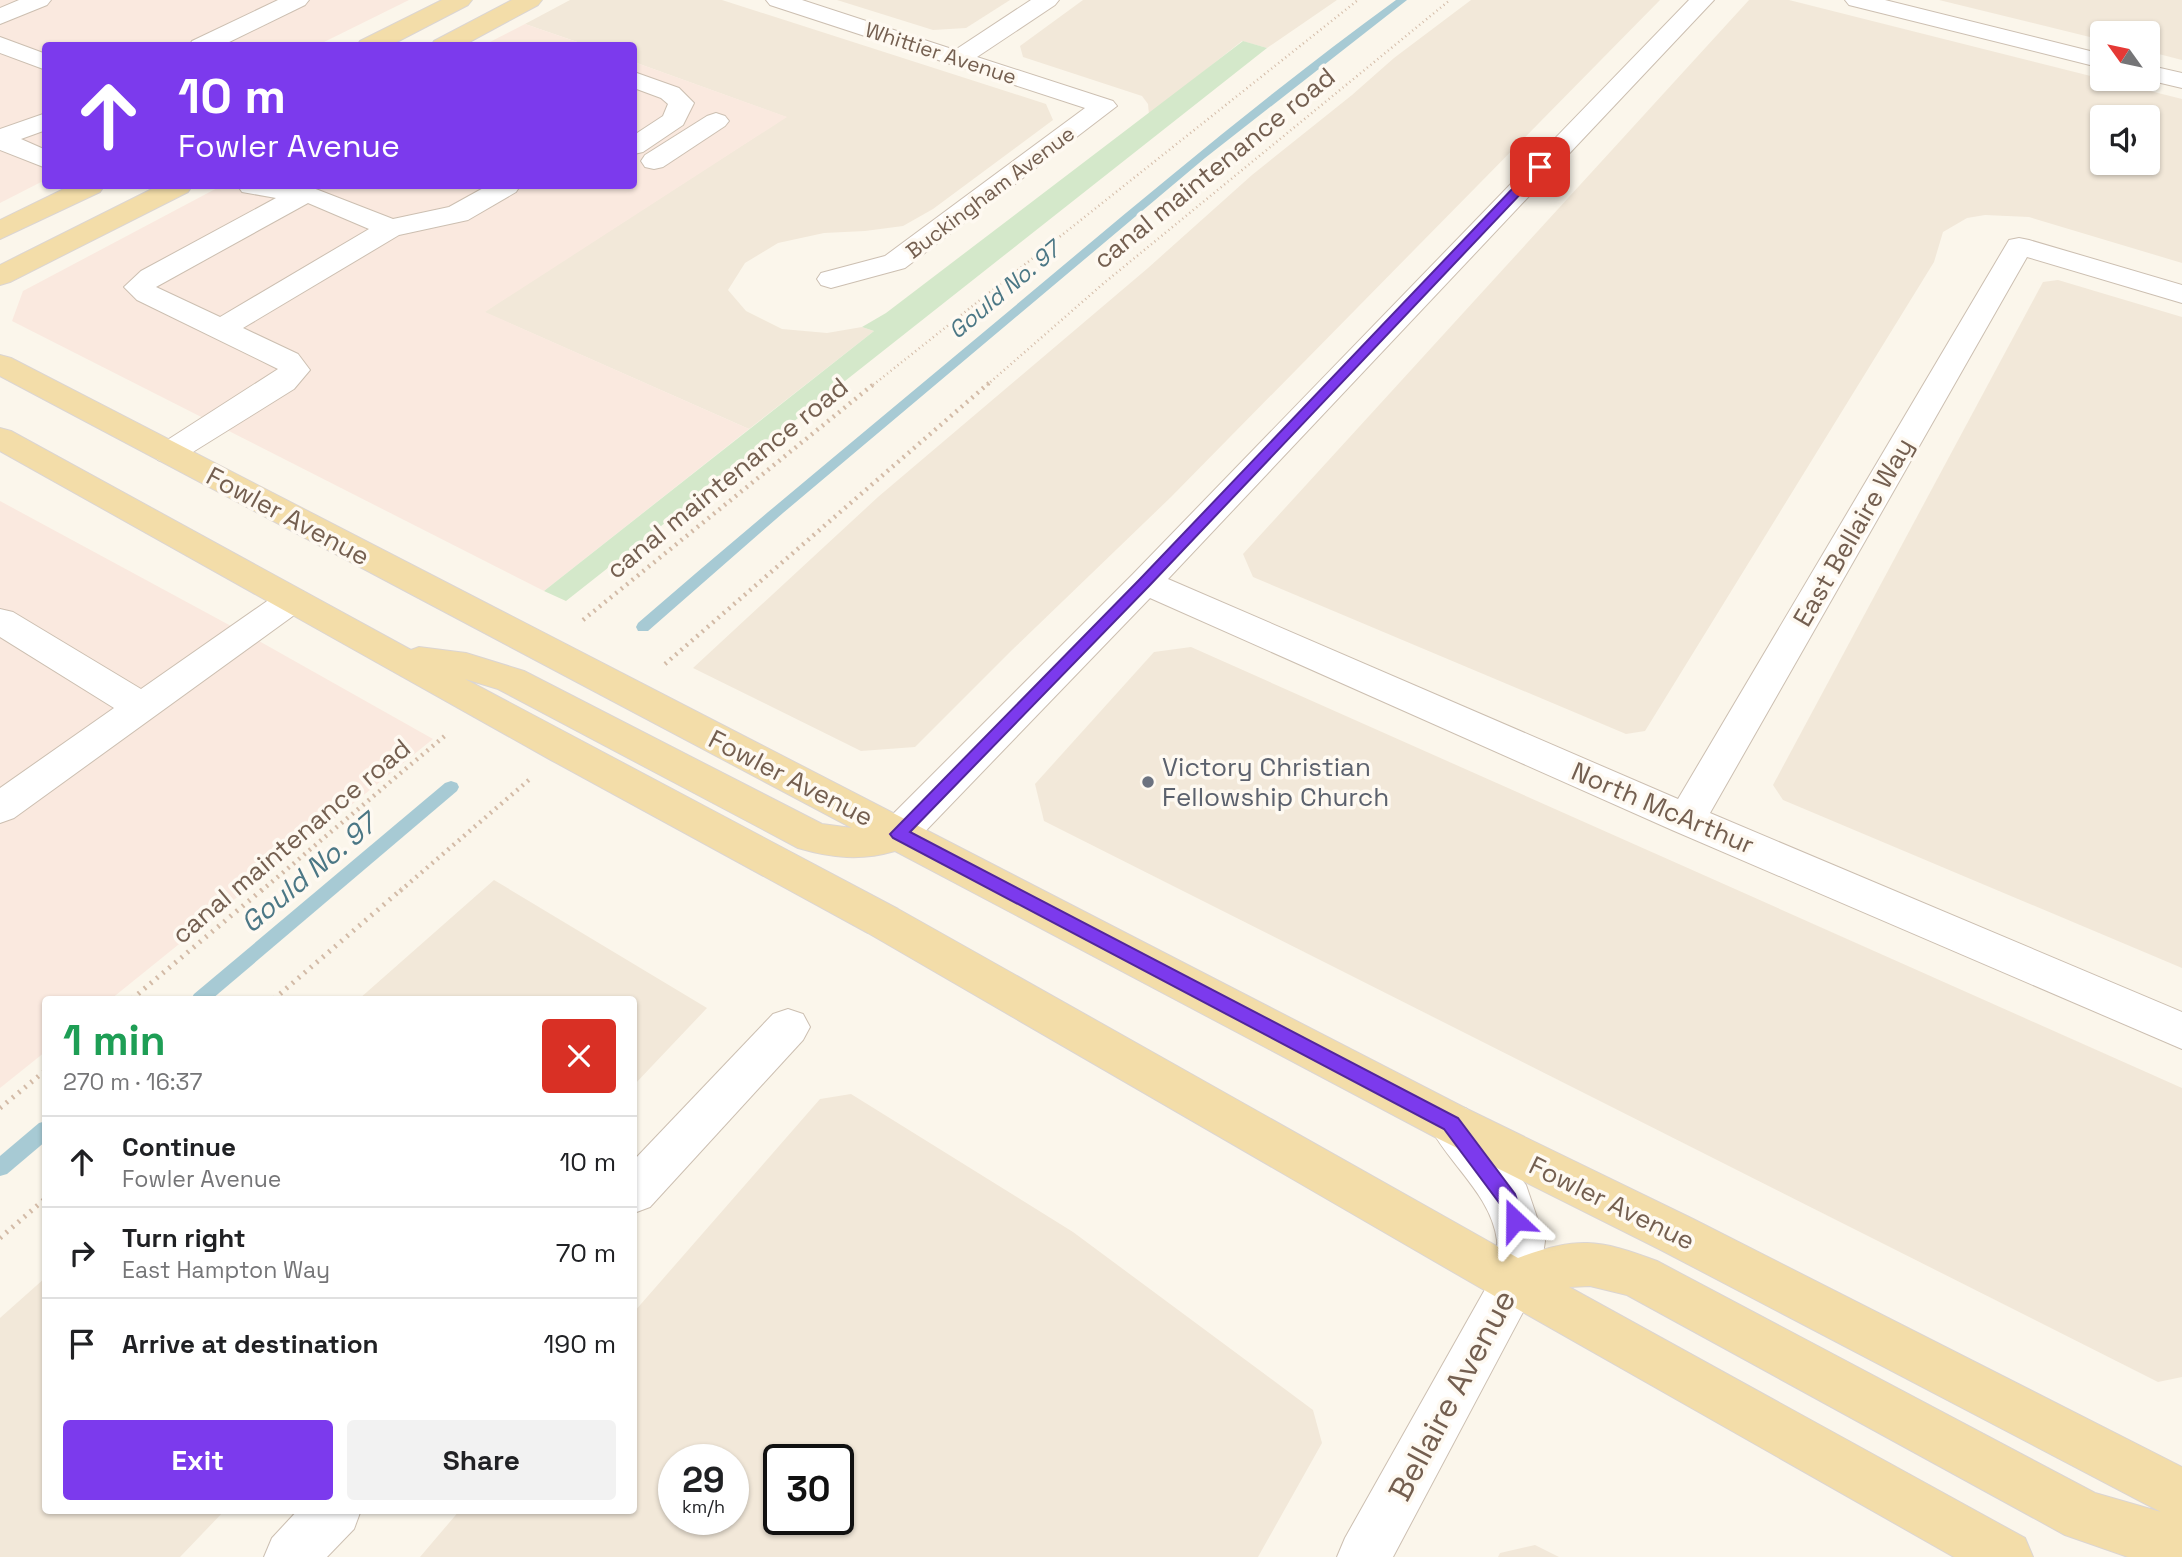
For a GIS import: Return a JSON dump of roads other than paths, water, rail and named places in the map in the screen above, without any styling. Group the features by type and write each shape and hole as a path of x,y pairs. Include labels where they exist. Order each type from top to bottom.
{"main road":[{"path":"377,42 460,0"},
{"path":"414,42 477,7 482,0"},
{"path":"451,42 530,0"},
{"path":"0,231 84,189"},
{"path":"0,276 172,189"},
{"name":"Fowler Avenue","path":"0,364 1451,1123 1676,1234 2182,1495"},
{"path":"0,438 564,750 895,928 1514,1282 2006,1557"},
{"path":"395,657 466,666 511,680 812,837 858,844 880,842 898,834"},
{"path":"1514,1282 1575,1261 1604,1264 1640,1276 2084,1516 2145,1536 2182,1543"}],"street":[{"path":"0,17 39,0"},
{"path":"209,42 297,0"},
{"name":"Whittier Avenue","path":"778,0 1104,106"},
{"path":"957,59 1047,0"},
{"path":"898,834 1145,582 1653,48 1702,0"},
{"path":"1857,0 2090,58"},
{"path":"0,44 42,62"},
{"path":"2160,75 2182,81"},
{"path":"637,80 670,93 681,103 674,120 637,144"},
{"name":"Buckingham Avenue","path":"831,279 895,262 1104,106"},
{"path":"637,170 716,121"},
{"path":"0,139 42,123"},
{"path":"0,139 42,158"},
{"path":"275,189 305,193 390,228"},
{"path":"221,329 390,228 458,214 501,189"},
{"path":"169,453 283,382 295,370 287,359 147,294 138,287 151,277 305,193"},
{"name":"East Bellaire Way","path":"1686,819 2019,246 2182,294"},
{"name":"North McArthur","path":"1145,582 1686,819 2182,1031"},
{"path":"0,808 292,600"},
{"path":"0,621 142,707"},
{"path":"637,1189 788,1027"},
{"name":"Bellaire Avenue","path":"1364,1557 1514,1282 1521,1241 1508,1200 1451,1123"},
{"path":"291,1557 331,1514"}],"waterway":[{"name":"Gould No. 97","path":"643,627 778,510 1202,155 1300,76 1402,0"},
{"name":"Gould No. 97","path":"204,996 451,787"},
{"name":"Gould No. 97","path":"0,1168 42,1132"}],"place":[{"name":"Victory Christian Fellowship Church","path":"1148,782"}]}
